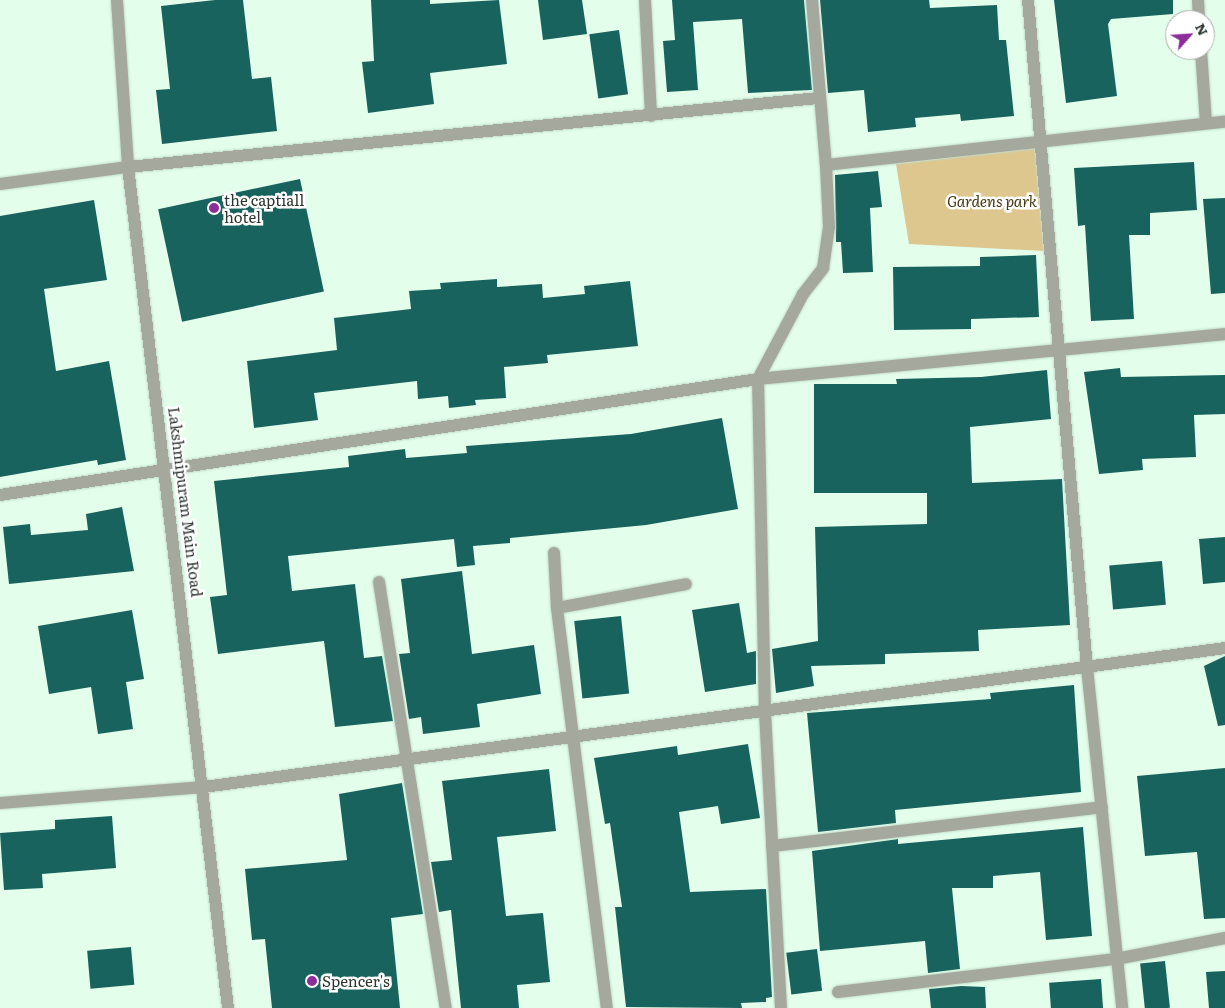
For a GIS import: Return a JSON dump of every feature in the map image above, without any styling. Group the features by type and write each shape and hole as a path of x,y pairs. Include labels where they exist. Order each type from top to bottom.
{"street":[{"name":"Lakshmipuram Main Road","path":"117,0 128,167 204,787 228,1008"},
{"path":"645,0 651,116"},
{"path":"781,1008 766,712 758,379 803,294 822,268 829,227 826,165 818,98 812,0"},
{"path":"1028,0 1087,667 1122,1008"},
{"path":"1202,60 1206,123"},
{"path":"0,184 128,167 818,98"},
{"path":"826,165 1225,122"},
{"path":"0,495 758,379 1059,348 1225,334"},
{"path":"554,553 557,608 572,740 607,1008"},
{"path":"379,582 446,1008"},
{"path":"557,608 686,584"},
{"path":"0,803 204,787 572,740 1225,648"},
{"path":"772,846 1102,807"},
{"path":"838,992 1116,959 1225,938"}],"green space":[{"name":"Gardens park","path":"1035,148 1044,251 909,244 896,164"}],"building":[{"path":"215,0 243,0 252,79 271,77 277,131 162,144 156,90 170,89 161,6"},
{"path":"371,0 430,0 430,4 499,0 507,64 430,73 434,104 368,113 362,62 374,61"},
{"path":"538,0 582,0 587,34 543,40"},
{"path":"672,0 804,0 812,90 748,93 742,19 693,22 698,90 667,92 663,41 675,40"},
{"path":"820,0 929,0 930,8 997,5 999,40 1006,40 1014,116 961,121 960,114 915,118 916,127 868,132 864,90 828,93"},
{"path":"1054,0 1173,0 1173,10 1165,10 1165,15 1111,19 1108,24 1117,96 1066,103"},
{"path":"619,30 628,94 598,99 589,34"},
{"path":"1194,162 1197,210 1150,213 1150,235 1129,235 1134,319 1091,321 1085,225 1078,226 1074,168"},
{"path":"878,171 882,207 870,208 873,272 843,273 841,242 836,242 835,175"},
{"path":"300,179 324,291 182,322 158,209"},
{"path":"1225,198 1225,293 1211,294 1203,199"},
{"path":"94,200 107,280 44,289 56,371 109,361 126,460 98,465 97,460 0,477 0,216"},
{"path":"1036,255 1039,317 971,319 971,329 894,330 893,267 980,266 980,257"},
{"path":"497,279 497,287 542,284 543,298 585,294 584,286 630,281 638,346 547,355 548,363 504,367 506,398 475,400 476,405 449,408 448,396 418,399 417,381 314,393 318,420 254,428 247,361 337,350 334,318 411,309 409,291 441,289 440,283"},
{"path":"1120,368 1121,377 1225,375 1225,414 1194,415 1196,457 1142,459 1143,470 1099,474 1084,372"},
{"path":"1047,370 1051,419 970,427 972,483 1062,479 1070,625 978,630 979,651 885,654 885,664 811,666 814,686 776,693 772,649 818,641 815,527 927,524 927,493 814,493 814,384 897,384 896,379 981,377"},
{"path":"722,418 738,509 646,525 510,538 510,543 473,546 475,565 457,567 454,539 288,556 292,591 355,584 364,658 382,656 393,721 335,727 324,641 218,654 210,597 227,595 214,481 349,467 348,456 405,449 406,458 467,453 466,446 631,434"},
{"path":"122,507 134,571 9,584 3,527 30,524 31,535 88,530 86,514"},
{"path":"1225,537 1225,582 1203,584 1199,539"},
{"path":"1162,561 1166,605 1113,609 1109,566"},
{"path":"462,571 472,654 534,645 541,694 477,704 480,727 423,734 421,717 409,719 399,654 410,653 401,579"},
{"path":"739,603 747,653 756,651 756,684 705,692 692,610"},
{"path":"132,610 144,679 126,682 133,729 98,734 91,687 49,694 38,626"},
{"path":"621,616 629,694 582,698 574,621"},
{"path":"1225,656 1225,725 1218,726 1204,666"},
{"path":"1074,685 1081,792 895,810 896,823 818,832 807,713 991,699 990,693"},
{"path":"748,744 760,818 721,824 718,806 679,812 690,892 766,889 772,997 766,998 766,1002 741,1003 742,1008 626,1007 615,907 622,907 610,823 605,824 594,758 677,746 678,755"},
{"path":"1225,768 1225,918 1204,919 1197,852 1145,856 1137,776"},
{"path":"549,769 556,831 497,837 506,916 543,913 550,982 517,985 519,1008 461,1008 451,910 439,912 431,862 452,860 442,781"},
{"path":"402,783 423,914 391,918 400,1008 272,1008 265,939 252,940 245,869 347,860 339,794"},
{"path":"112,816 116,868 42,874 43,888 4,890 0,833 55,829 55,820"},
{"path":"1083,827 1092,936 1046,940 1040,872 993,876 993,888 952,888 960,969 928,973 925,941 820,951 812,851 898,839 898,844"},
{"path":"131,947 134,985 90,989 87,951"},
{"path":"817,949 822,991 791,994 786,953"},
{"path":"1165,961 1170,1008 1145,1008 1140,964"},
{"path":"1225,971 1225,1008 1209,1008 1206,972"},
{"path":"1101,979 1103,1008 1051,1008 1049,983"},
{"path":"961,986 985,987 986,1008 931,1008 929,989"}],"place":[{"name":"the captiall hotel","path":"214,208"},
{"name":"Spencer's","path":"312,981"}]}
